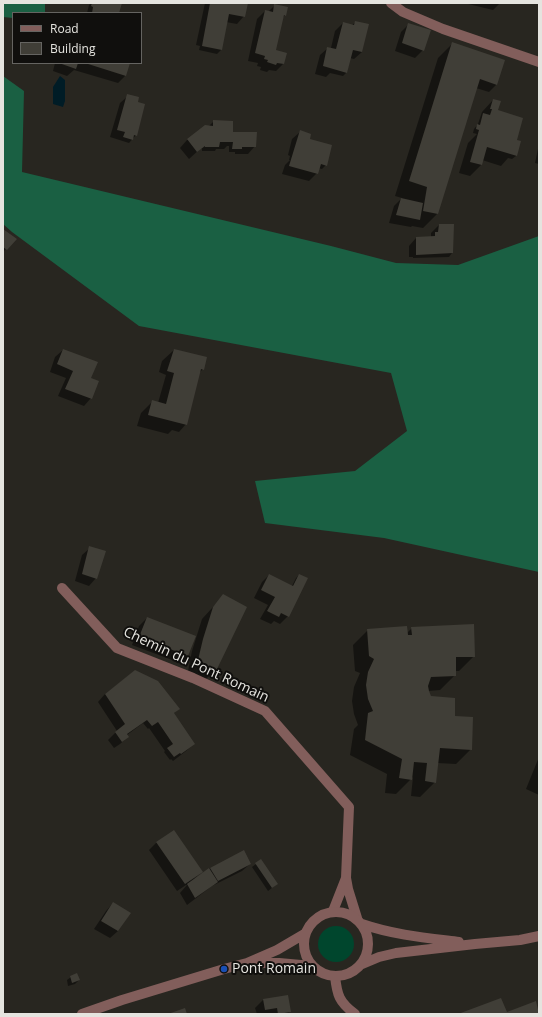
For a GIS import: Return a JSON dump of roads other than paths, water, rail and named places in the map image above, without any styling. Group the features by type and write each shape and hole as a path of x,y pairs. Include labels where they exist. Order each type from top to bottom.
{"street":[{"path":"391,3 403,12 442,29 539,62"},
{"name":"Chemin du Pont Romain","path":"62,588 117,648 193,678 265,711 349,807 346,878 348,889 359,921"},
{"name":"Chemin du Pont Romain","path":"333,911 346,878"},
{"path":"359,921 367,932 368,941 368,950 360,965 345,975 335,976 327,975 312,966 307,958 305,950 304,942 306,933 318,917 333,911 346,913 379,930 398,934 475,944"},
{"path":"82,1014 122,1000 247,963 277,950 306,933"},
{"path":"360,965 379,957 396,953 520,940 539,936"},
{"path":"247,963 279,963 312,966"},
{"path":"335,976 337,989 341,1000 355,1014"}],"water":[{"path":"60,76 65,80 65,101 63,107 53,104 53,87"}],"place":[{"name":"Pont Romain","path":"224,969"}]}
